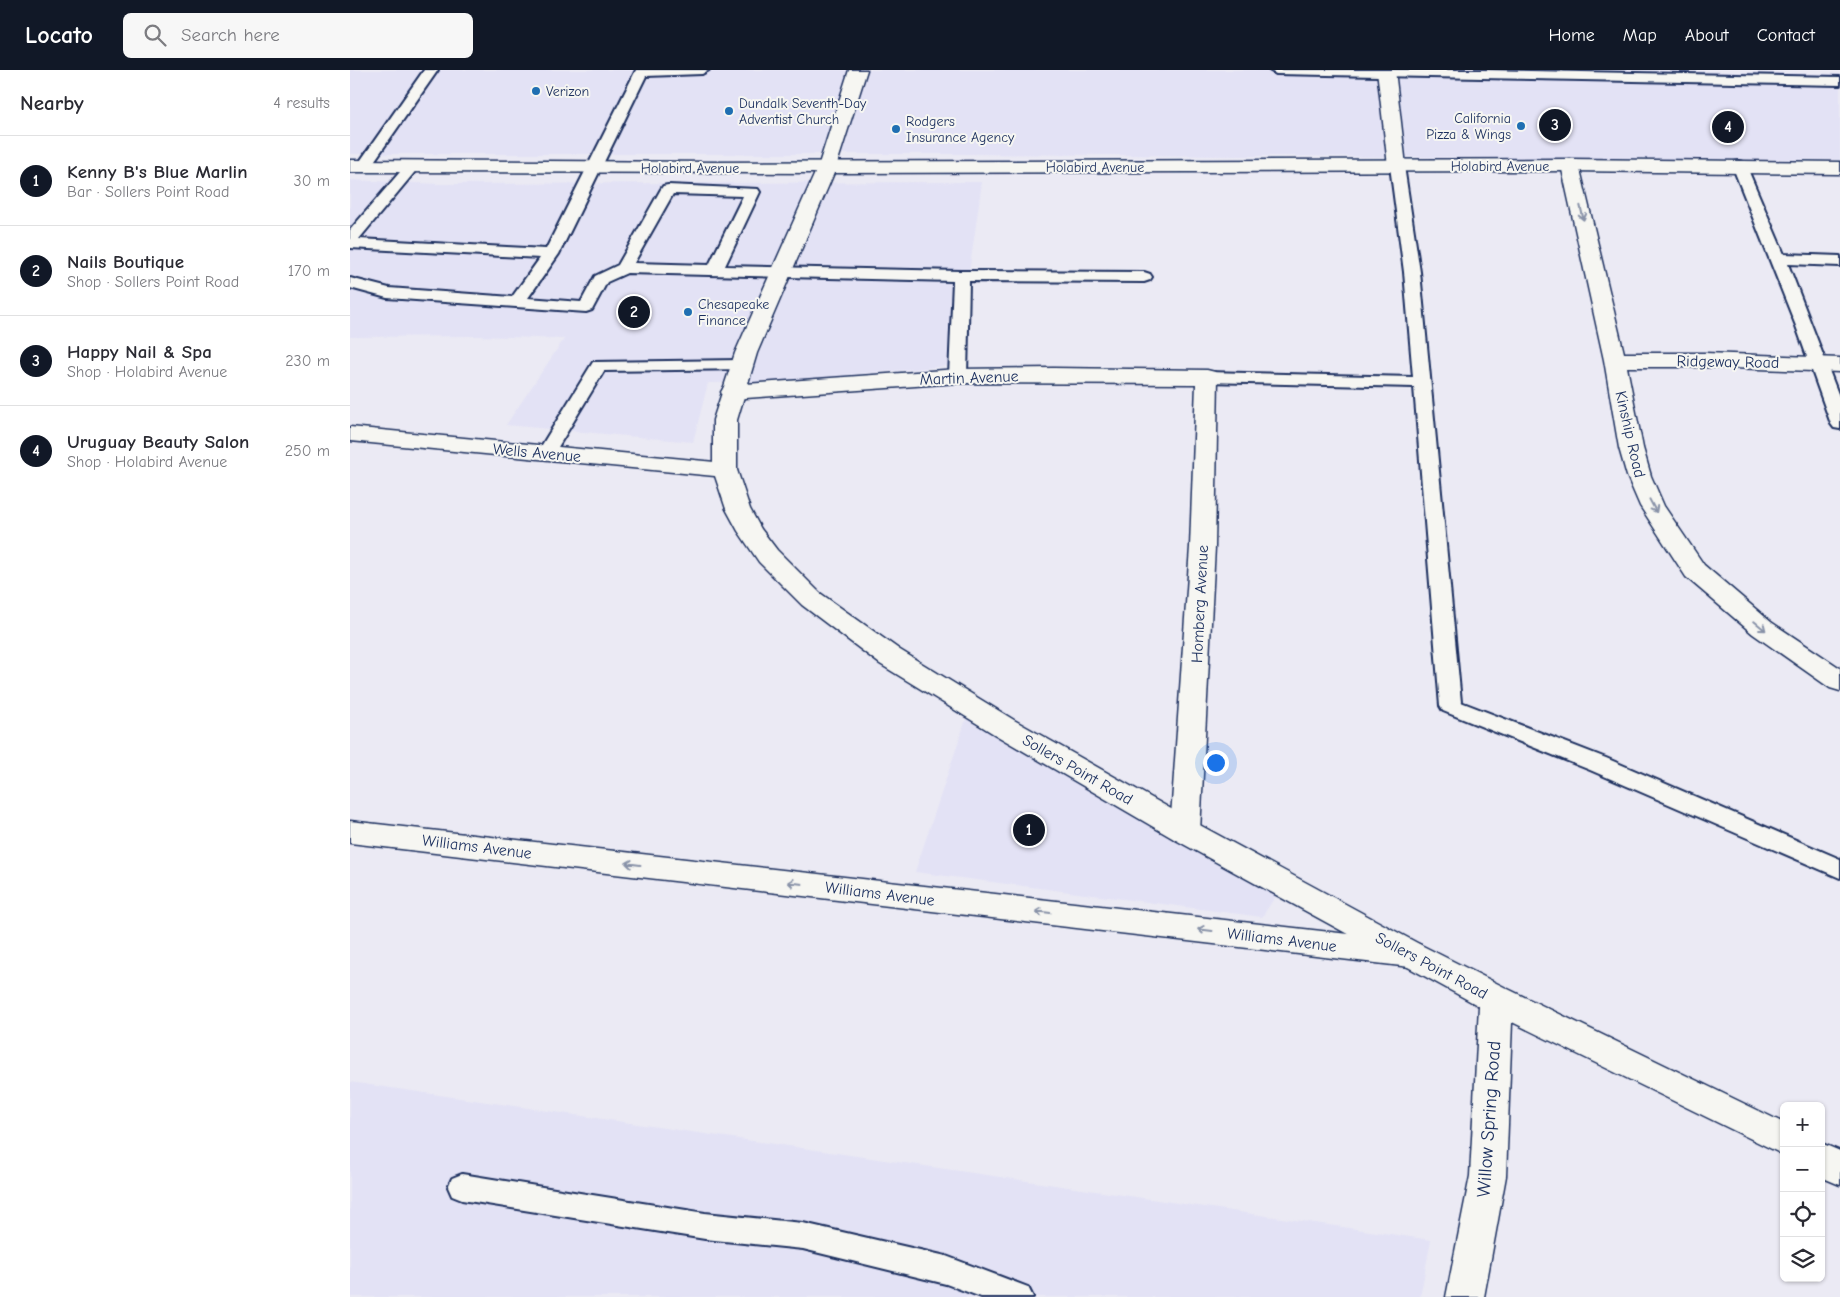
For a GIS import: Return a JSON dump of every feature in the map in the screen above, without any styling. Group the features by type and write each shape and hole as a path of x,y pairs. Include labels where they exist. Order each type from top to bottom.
{"street":[{"name":"Sollers Point Road","path":"858,70 827,167 780,271 742,365 732,392 725,420 725,470 738,509 750,531 768,556 811,599 890,657 1004,727 1185,832 1496,999 1780,1138"},
{"path":"1386,71 1397,166"},
{"name":"Holabird Avenue","path":"357,167 716,168 1570,165 1840,168"},
{"name":"Kinship Road","path":"1570,165 1615,360 1631,448 1639,476 1652,506 1696,571 1762,628 1840,681"},
{"name":"Ridgeway Road","path":"1615,360 1705,360 1830,364"},
{"name":"Martin Avenue","path":"732,392 958,376 1207,377"},
{"name":"Homberg Avenue","path":"1185,832 1199,604 1207,377"},
{"name":"Wells Avenue","path":"350,434 725,470"},
{"name":"Williams Avenue","path":"350,832 1410,954"},
{"name":"Willow Spring Road","path":"1465,1297 1488,1176 1496,999"},
{"path":"1825,1161 1840,1169"}],"lane":[{"path":"357,167 430,70"},
{"path":"517,302 551,254 640,72 702,70"},
{"path":"1276,70 1840,81"},
{"path":"1397,166 1412,272 1451,706 1598,764 1840,869"},
{"path":"1739,166 1779,259 1830,364 1840,424"},
{"path":"350,242 411,168"},
{"path":"704,190 716,168"},
{"path":"624,268 668,188 753,192 715,269"},
{"path":"350,242 551,254"},
{"path":"1779,259 1840,261"},
{"path":"350,284 387,293 586,307 601,280 624,268 961,276 1144,277"},
{"path":"958,376 961,276"},
{"path":"546,453 599,366 742,365"},
{"path":"1207,377 1421,382"},
{"path":"462,1187 705,1226 803,1236 946,1270 1018,1297"}],"shaded area":[{"path":"350,70 1640,70 1840,74 1840,160 962,154 350,154"},
{"path":"350,180 440,184 982,182 968,281 959,365 773,382 708,383 693,442 506,425 564,339 477,336 350,337"},
{"path":"965,716 1277,894 1262,917 915,872 966,719"},
{"path":"350,1082 1431,1240 1420,1297 350,1297"}],"place":[{"name":"Verizon","path":"536,91"},
{"name":"Dundalk Seventh-Day Adventist Church","path":"729,111"},
{"name":"Happy Nail & Spa","path":"1555,125"},
{"name":"California Pizza & Wings","path":"1521,126"},
{"name":"Uruguay Beauty Salon","path":"1728,127"},
{"name":"Rodgers Insurance Agency","path":"896,129"},
{"name":"Nails Boutique","path":"634,312"},
{"name":"Chesapeake Finance","path":"688,312"},
{"name":"Kenny B's Blue Marlin","path":"1029,830"}]}
